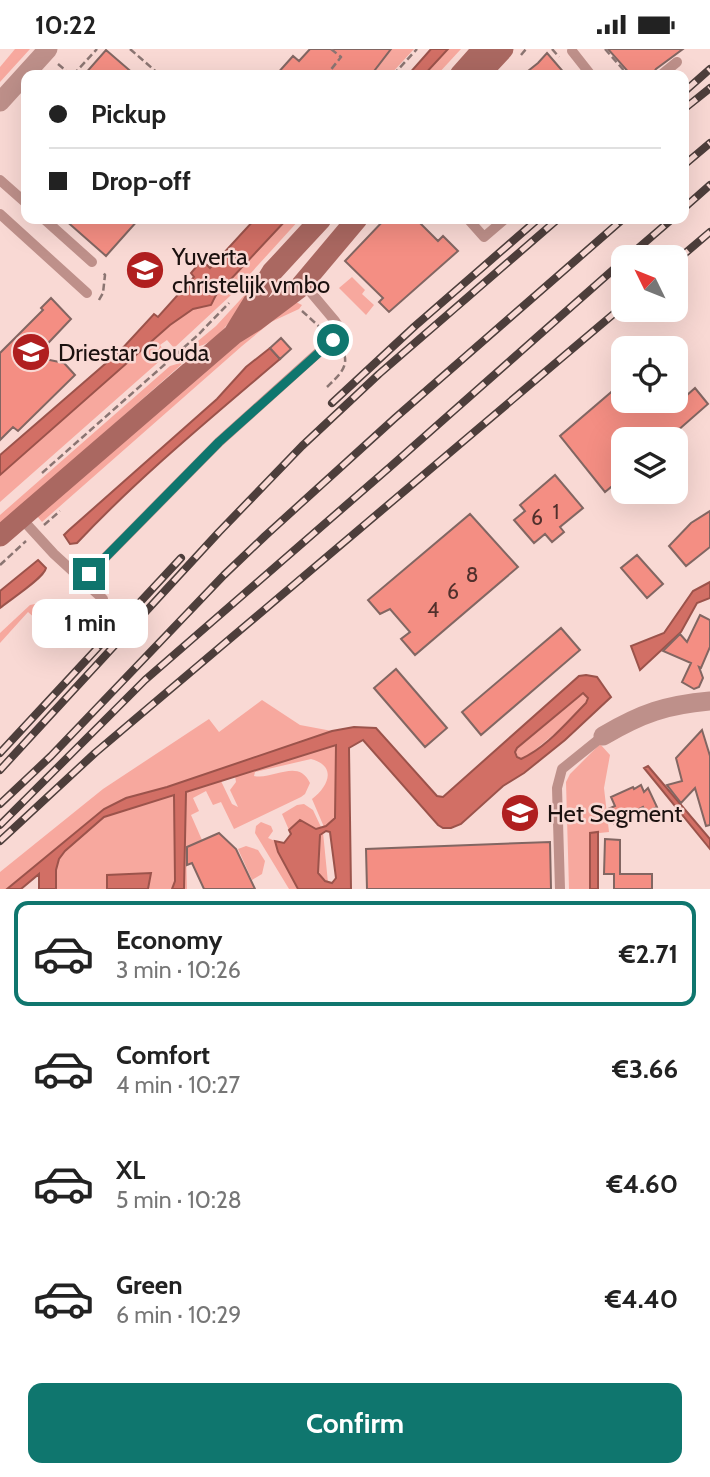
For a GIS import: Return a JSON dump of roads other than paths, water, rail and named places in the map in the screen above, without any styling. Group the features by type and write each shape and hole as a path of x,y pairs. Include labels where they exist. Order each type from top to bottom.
{"main road":[{"path":"465,70 484,49"},
{"path":"484,70 503,49"},
{"path":"234,334 272,272 316,224"},
{"path":"0,535 234,334 301,286 350,224"},
{"path":"282,262 279,270 282,283 286,286 301,286"}],"street":[{"path":"29,70 48,49"},
{"path":"0,102 21,79"},
{"path":"603,736 635,717 658,709 710,701"}],"lane":[{"path":"572,51 588,70"},
{"path":"668,70 677,62"},
{"path":"0,180 21,199"},
{"path":"0,214 87,293"},
{"path":"50,224 92,262"},
{"path":"472,224 484,237 499,224"},
{"path":"89,574 219,442 339,334 335,321 301,286"},
{"path":"21,517 54,554 103,599"},
{"path":"560,889 557,788 562,769 603,736"}],"railway":[{"path":"689,88 710,69"},
{"path":"689,105 710,88"},
{"path":"689,161 710,143"},
{"path":"689,204 710,185"},
{"path":"332,403 532,224"},
{"path":"0,770 302,446 379,374 552,224"},
{"path":"0,804 51,756 224,575 265,536 395,418 617,224"},
{"path":"642,245 666,224"},
{"path":"688,251 710,232"},
{"path":"0,825 145,680 611,272"},
{"path":"0,841 95,753 611,316"},
{"path":"0,753 181,558"}],"place":[{"name":"Yuverta christelijk vmbo","path":"145,270"},
{"name":"Driestar Gouda","path":"31,352"},
{"name":"Het Segment","path":"520,813"}]}
